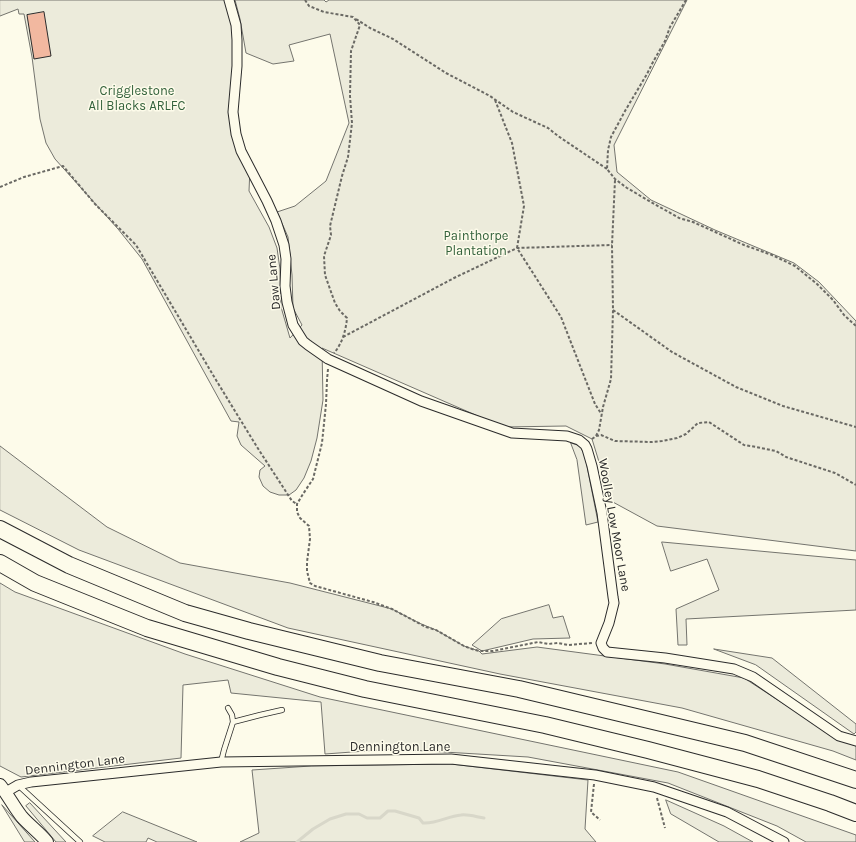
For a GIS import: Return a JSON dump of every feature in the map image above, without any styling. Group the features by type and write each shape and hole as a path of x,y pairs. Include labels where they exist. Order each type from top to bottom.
{"highway":[{"path":"0,529 69,565 184,613 249,631 380,663 519,689 745,743 856,780"},
{"path":"0,563 35,583 147,628 278,667 365,689 545,726 648,750 758,779 856,813"},
{"path":"830,803 856,816"}],"street":[{"name":"Daw Lane","path":"229,0 236,25 237,40 234,112 236,134 242,152 276,221 284,245 286,260 286,302 293,325 308,345 328,359 421,401 512,433"},
{"name":"Woolley Low Moor Lane","path":"512,433 567,436 579,440 587,449 602,512 614,597 614,603 601,643"},
{"path":"601,643 607,652 665,658 734,669 753,677 839,736 856,741"},
{"name":"Dennington Lane","path":"3,789 31,782 221,762 451,759 595,775 654,787 727,812 784,842"},
{"path":"3,789 22,817 41,834 47,842"}],"lane":[{"path":"221,762 233,722 232,715 228,708"},
{"path":"233,722 260,714 282,710"},
{"path":"18,785 80,842"}],"path":[{"path":"305,0 309,6 324,12 352,17 392,39 513,112 548,128 607,168 615,179 679,218 693,222 795,266 817,284 833,300 844,316 856,326"},
{"path":"607,168 608,150 611,137 647,74 686,0"},
{"path":"352,17 360,25 351,51 350,96 352,123 348,157 330,226 331,235 324,256 325,275 335,303 347,318 343,337 336,350 328,359 326,404 322,443 313,479 297,504 297,512 300,518 309,526 310,539 307,571 310,583 315,586 392,608 464,646 479,651 492,651 538,642 568,645 597,642 601,643"},
{"path":"495,100 512,143 524,206 517,248 562,317 595,404 602,415"},
{"path":"0,187 63,166 95,204 136,245 256,447 292,501 297,504"},
{"path":"585,445 596,436 599,430 603,407 611,379 613,310 612,245 615,179"},
{"path":"343,337 454,278 517,248 612,245"},
{"path":"613,310 672,352 736,387 782,406 856,427"},
{"path":"596,436 601,435 615,440 652,442 662,441 677,438 686,434 698,423 708,422 744,445 776,451 786,457 835,473 856,485"},
{"path":"595,775 591,812 600,820"},
{"path":"654,787 665,828"}],"green space":[{"name":"Painthorpe Plantation","path":"0,0 229,0 233,10 233,112 250,168 249,191 269,227 277,248 280,269 281,307 290,338 302,325 293,308 292,275 288,237 277,212 295,206 326,181 349,123 330,34 289,45 294,61 273,64 246,53 235,0 324,0 326,2 329,0 687,0 614,145 617,172 651,200 715,230 794,263 819,282 856,321 856,551 657,526 611,501 592,439 566,426 503,427 322,348 323,400 317,438 311,461 304,478 296,490 289,495 279,495 270,492 263,486 259,477 260,470 265,466 241,445 237,436 239,422 231,421 142,259 118,229 55,159 46,143 40,119 32,57 24,14 19,14 18,9 0,16"},
{"path":"571,443 581,446 585,456 598,522 586,525 577,460"},
{"path":"0,446 107,527 180,563 290,583 392,609 436,630 464,646 479,651 482,654 537,647 665,664 744,678 838,739 856,746 856,760 833,751 682,708 500,674 288,628 79,550 0,510"},
{"path":"662,542 856,560 856,610 686,619 687,645 678,645 676,609 719,590 707,559 671,571"},
{"path":"0,583 15,592 185,654 320,697 678,772 856,835 856,842 806,842 777,826 668,783 528,757 393,749 325,754 321,702 231,693 228,680 183,685 181,758 21,777 0,766"},
{"path":"549,605 553,618 563,616 570,638 533,639 482,651 472,645 501,619"},
{"path":"714,649 772,658 856,724 856,732 854,734 756,665"},
{"path":"451,764 588,780 585,829 596,842 240,842 259,833 252,770 311,766"},
{"path":"666,800 724,826 753,842 719,842 671,814"},
{"path":"30,803 66,842 56,842 26,806"},
{"path":"2,805 35,842 25,842"},
{"path":"123,812 197,842 157,842 148,838 146,842 105,842 93,836"}],"building":[{"path":"44,12 51,56 34,59 27,15"}],"waterway":[{"path":"297,842 313,829 330,819 346,814 359,814 367,818 380,818 388,811 395,811 419,818 423,823 461,815 484,818"}],"park label":[{"name":"Crigglestone All Blacks ARLFC","path":"137,98"}]}
